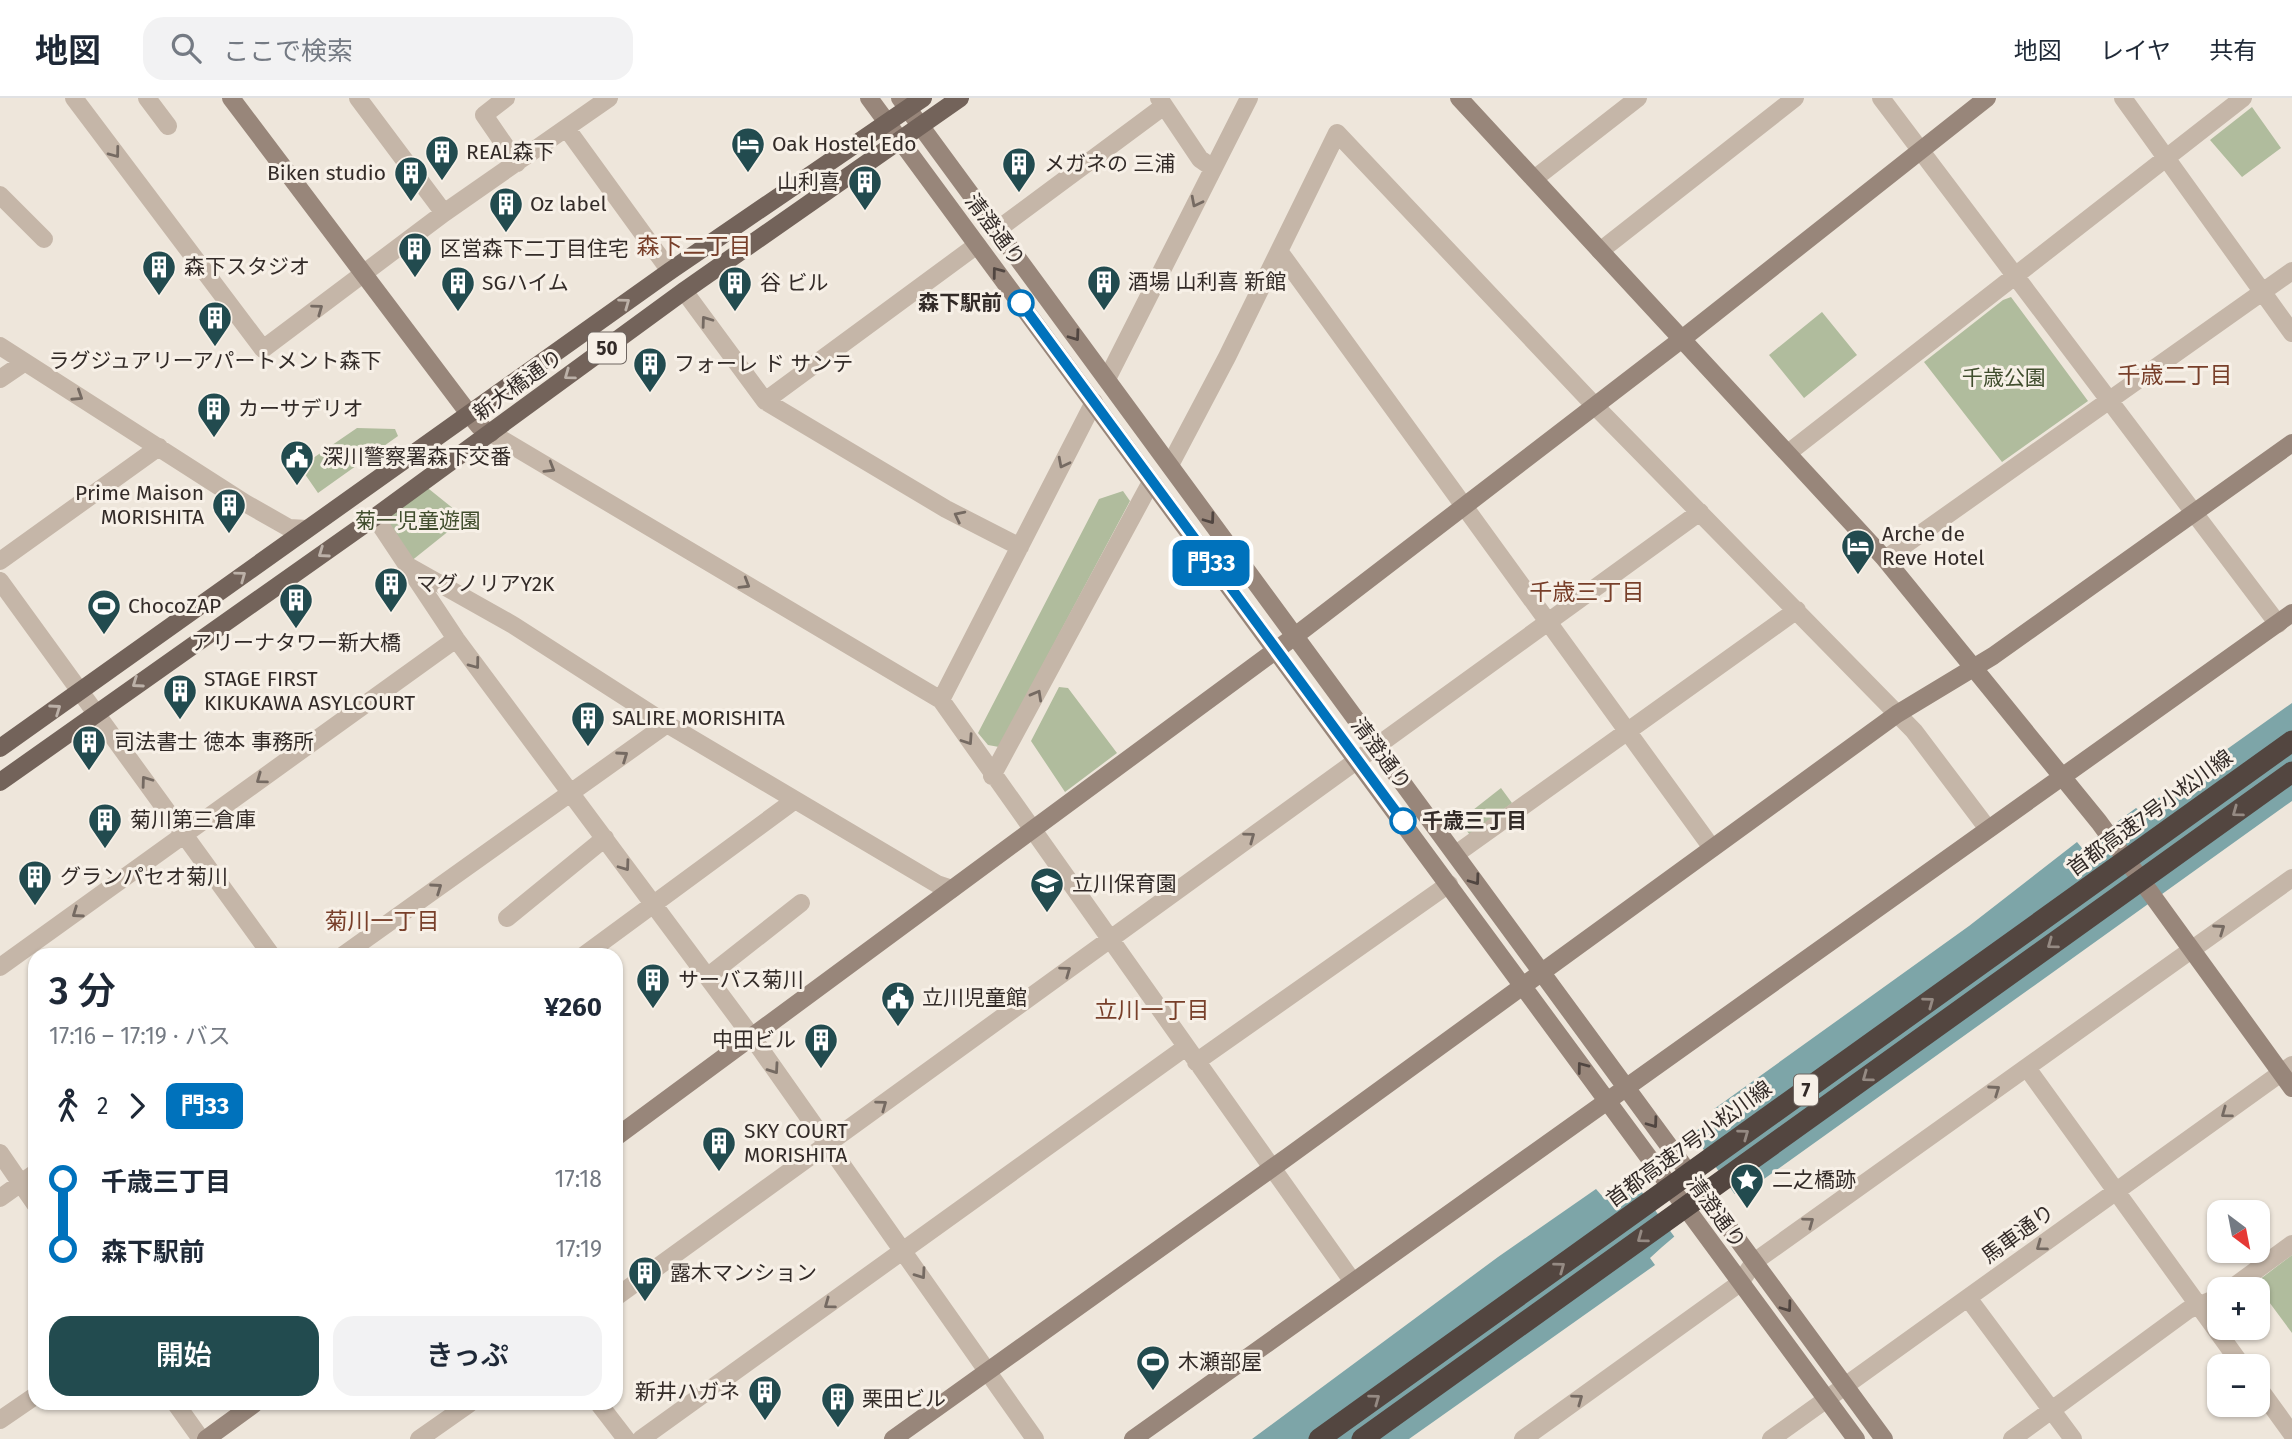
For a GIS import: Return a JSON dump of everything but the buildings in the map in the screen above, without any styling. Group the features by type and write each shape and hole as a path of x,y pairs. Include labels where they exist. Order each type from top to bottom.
{"highway":[{"name":"首都高速7号小松川線","path":"1319,1439 2292,741"},
{"name":"7","path":"1362,1439 2292,772"}],"main road":[{"name":"新大橋通り","path":"0,748 670,271 887,123 904,103 923,98"},
{"name":"新大橋通り","path":"0,782 96,711 374,517 684,291 960,98"}],"street":[{"path":"74,98 263,349 444,213 609,98"},
{"path":"147,98 168,126"},
{"path":"231,98 470,415 491,433 941,699 992,776 1353,1282"},
{"path":"358,98 444,213"},
{"path":"506,98 484,114 517,163"},
{"name":"清澄通り","path":"869,98 1856,1439"},
{"path":"1107,379 1249,98"},
{"path":"1459,98 1885,559 2099,822 2288,1076"},
{"path":"1534,179 1638,98"},
{"path":"1600,251 1795,98"},
{"path":"1133,1439 2285,619 2195,512 1881,98"},
{"path":"623,1132 1295,636 1682,339 1987,98"},
{"path":"2123,98 2292,333"},
{"path":"1788,453 2243,98"},
{"path":"997,230 1162,102 1200,159 1213,168"},
{"name":"清澄通り","path":"904,103 1884,1439"},
{"path":"567,129 670,271"},
{"path":"1170,465 1337,133 1595,406 1897,714 1988,829"},
{"path":"0,195 44,239"},
{"path":"765,401 977,244"},
{"path":"1279,251 1712,848"},
{"path":"1885,559 2292,271"},
{"path":"684,291 765,401 946,509 1020,547"},
{"path":"0,346 281,524 289,528 307,529"},
{"path":"0,380 25,362"},
{"path":"941,699 1094,402"},
{"path":"893,1439 1273,1168 1897,714 1974,668 2292,443"},
{"path":"0,561 159,447"},
{"path":"992,776 1151,482"},
{"path":"623,1292 1700,512"},
{"path":"374,517 410,566 456,639 752,1037 1035,1439"},
{"path":"410,566 513,625 667,724 937,884 952,889"},
{"path":"0,581 266,948"},
{"path":"1455,854 1797,610"},
{"path":"0,967 456,639"},
{"path":"353,948 667,724"},
{"path":"594,948 796,800"},
{"path":"507,918 605,838"},
{"path":"1523,1439 1740,1283 1754,1262 2292,878"},
{"path":"641,1439 904,1250 1191,1054 1449,884"},
{"path":"707,977 802,903"},
{"path":"2027,1068 2234,1354"},
{"name":"馬車通り","path":"1771,1439 2116,1191 2288,1076"},
{"path":"0,1153 28,1178 0,1198"},
{"path":"2247,1277 2292,1244"},
{"path":"1968,1298 2073,1439"},
{"path":"2012,1439 2198,1304 2207,1301"},
{"path":"0,1420 28,1401"},
{"path":"2270,1404 2292,1434"},
{"path":"181,1410 204,1439 245,1410"},
{"path":"419,1439 460,1410"},
{"path":"604,1410 626,1439"}],"green space":[{"path":"2252,107 2281,148 2242,177 2210,140"},
{"name":"千歳公園","path":"2011,297 2088,401 2002,462 1924,362 2003,300"},
{"path":"1822,312 1857,355 1804,398 1769,355"},
{"path":"357,428 395,429 398,436 318,493 300,467"},
{"name":"菊一児童遊園","path":"424,485 465,518 410,562 379,517"},
{"path":"1123,491 1130,501 999,747 988,745 978,733 1099,499"},
{"path":"1059,687 1068,688 1117,753 1065,792 1031,741"},
{"path":"1501,788 1512,803 1470,835 1459,821"},
{"path":"2292,1255 2292,1333 2270,1303 2270,1277 2263,1277"}],"water":[{"path":"2292,703 2292,801 1757,1184 1755,1182 1741,1190 1700,1217 1650,1258 1655,1265 1409,1439 1252,1439 1498,1257 1596,1189 1603,1197 1633,1180 1717,1115 1714,1109 1969,926 2077,842 2082,848 2136,808 2140,811"}],"pier":[{"path":"1692,1133 1736,1196 1676,1239 1631,1177"}],"bus line":[{"name":"門33","path":"1021,303 1403,821"}],"place":[{"name":"Oak Hostel Edo","path":"748,174"},
{"name":"REAL森下","path":"442,182"},
{"name":"メガネの 三浦","path":"1019,194"},
{"name":"Biken studio","path":"411,203"},
{"name":"山利喜","path":"865,212"},
{"name":"Oz label","path":"506,234"},
{"name":"区営森下二丁目住宅","path":"415,279"},
{"name":"森下スタジオ","path":"159,297"},
{"name":"森下駅前","path":"1021,303"},
{"name":"酒場 山利喜 新館","path":"1104,312"},
{"name":"SGハイム","path":"458,313"},
{"name":"谷 ビル","path":"735,313"},
{"name":"ラグジュアリーアパートメント森下","path":"215,348"},
{"name":"フォーレ ド サンテ","path":"650,394"},
{"name":"カーサデリオ","path":"214,439"},
{"name":"深川警察署森下交番","path":"297,487"},
{"name":"Prime Maison MORISHITA","path":"229,535"},
{"name":"Arche de Reve Hotel","path":"1858,576"},
{"name":"マグノリアY2K","path":"391,614"},
{"name":"アリーナタワー新大橋","path":"296,630"},
{"name":"ChocoZAP","path":"104,636"},
{"name":"STAGE FIRST KIKUKAWA ASYLCOURT","path":"180,721"},
{"name":"SALIRE MORISHITA","path":"588,748"},
{"name":"司法書士 徳本 事務所","path":"89,772"},
{"name":"千歳三丁目","path":"1403,821"},
{"name":"菊川第三倉庫","path":"105,850"},
{"name":"グランパセオ菊川","path":"35,907"},
{"name":"立川保育園","path":"1047,914"},
{"name":"サーバス菊川","path":"653,1010"},
{"name":"立川児童館","path":"898,1028"},
{"name":"中田ビル","path":"821,1070"},
{"name":"SKY COURT MORISHITA","path":"719,1173"},
{"name":"二之橋跡","path":"1747,1210"},
{"name":"露木マンション","path":"645,1303"},
{"name":"木瀬部屋","path":"1153,1392"},
{"name":"新井ハガネ","path":"765,1422"},
{"name":"栗田ビル","path":"838,1429"}],"district":[{"name":"森下二丁目","path":"694,246"},
{"name":"千歳二丁目","path":"2175,375"},
{"name":"千歳三丁目","path":"1587,592"},
{"name":"菊川一丁目","path":"382,921"},
{"name":"立川一丁目","path":"1152,1010"}]}
